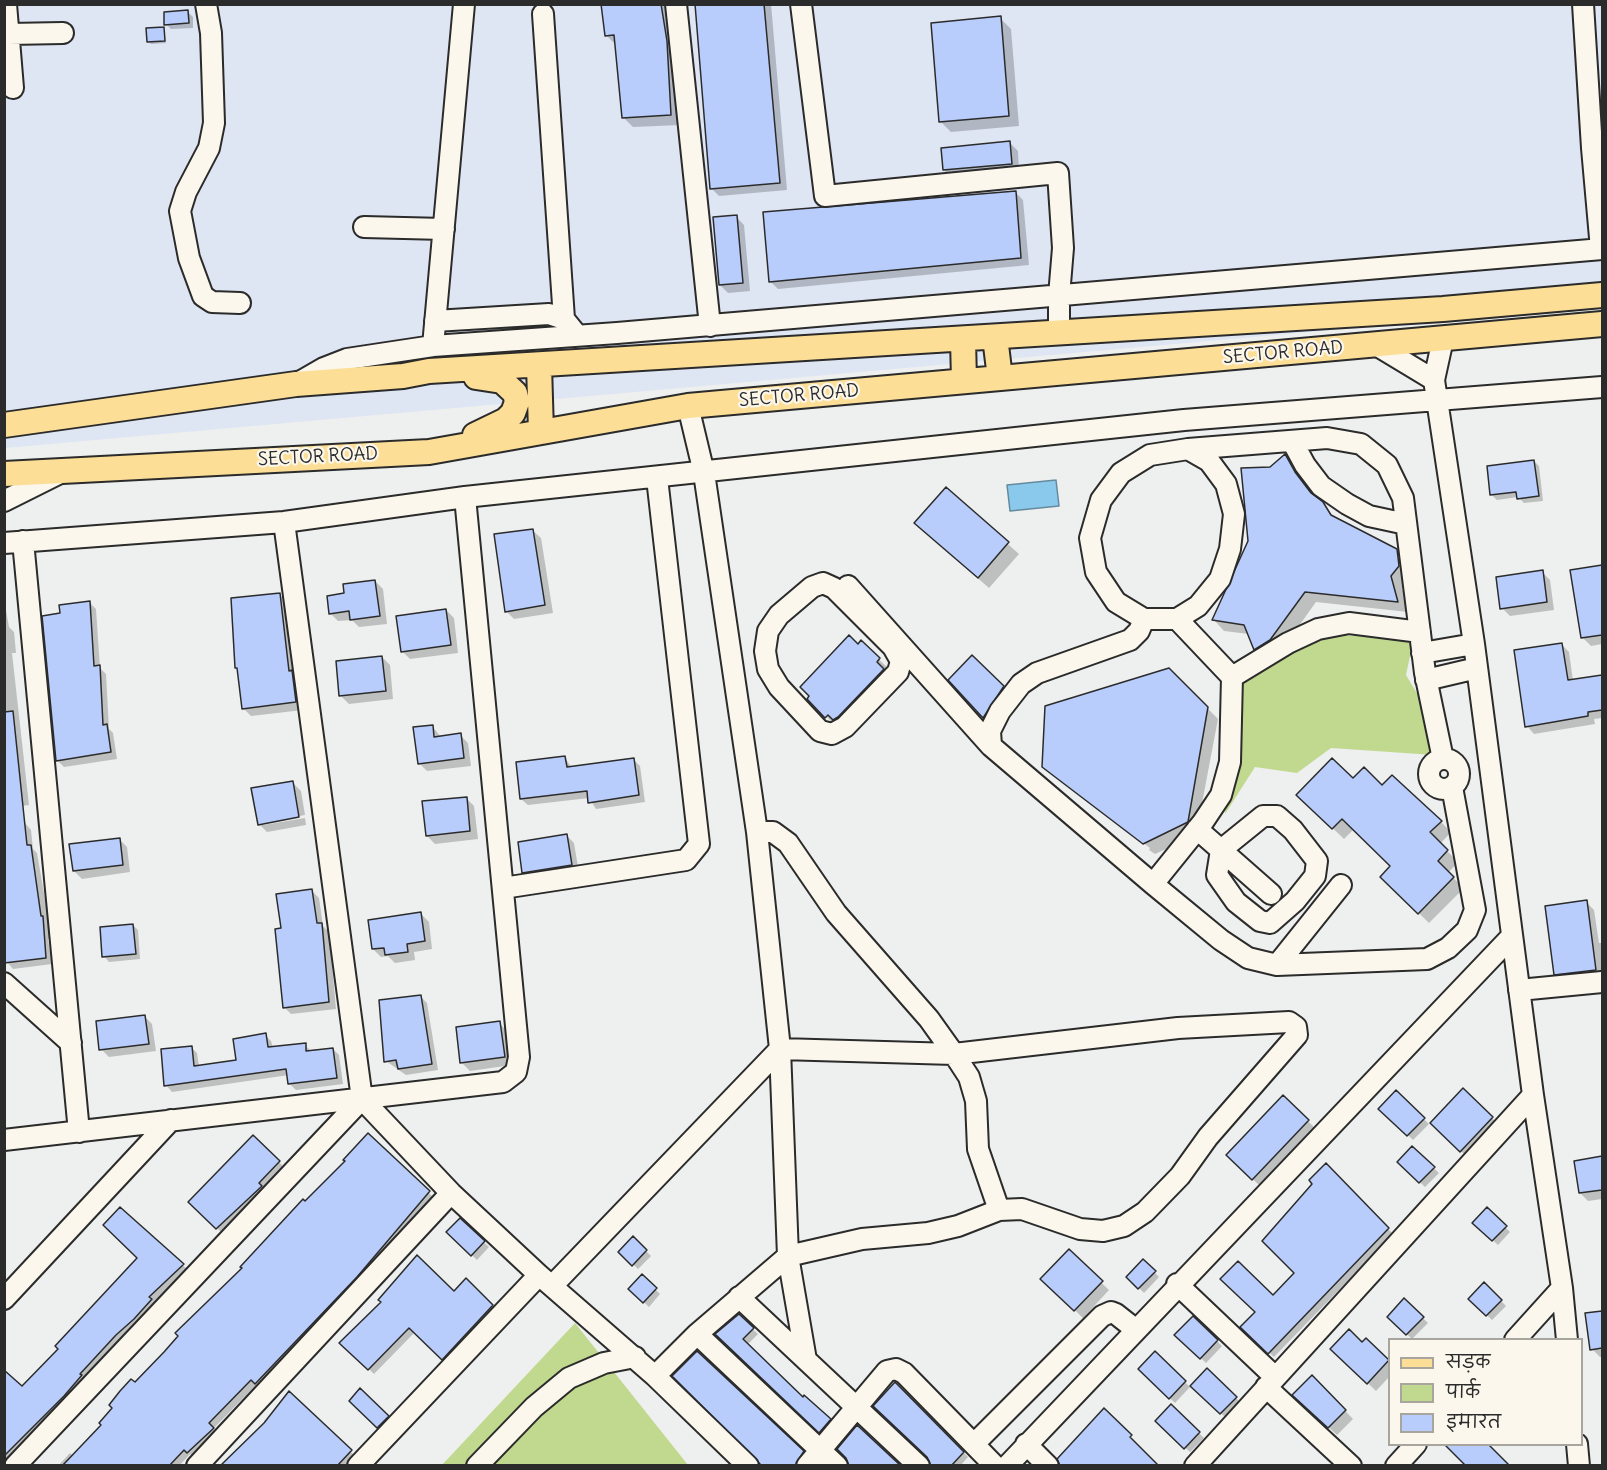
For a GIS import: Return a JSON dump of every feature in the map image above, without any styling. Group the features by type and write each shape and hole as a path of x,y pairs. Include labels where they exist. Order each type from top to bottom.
{"main road":[{"name":"SECTOR ROAD","path":"7,422 296,384 403,376 429,371 1443,309 1602,295"},
{"name":"SECTOR ROAD","path":"67,470 429,452 688,406 1602,324"},
{"path":"995,337 1000,378"},
{"path":"963,339 964,381"},
{"path":"539,365 542,432"},
{"path":"429,371 502,381 515,393 517,402 513,413 506,420 429,452"},
{"path":"4,474 67,470"}],"street":[{"path":"6,4 13,88"},
{"path":"206,4 211,33 214,123 209,148 186,192 180,211 182,231 203,296 212,302 240,303"},
{"path":"433,346 464,4"},
{"path":"676,4 710,326"},
{"path":"801,4 825,196 1058,173 1063,248 1059,333"},
{"path":"296,384 346,359 433,346 710,326 1602,249 1592,148 1583,4"},
{"path":"543,14 564,319"},
{"path":"9,34 63,33"},
{"path":"364,226 444,229"},
{"path":"435,321 549,314 564,319 577,335"},
{"path":"617,333 693,356"},
{"path":"1443,339 1434,380 1439,400 1474,644 1533,1095 1563,1288 1567,1338"},
{"path":"1376,345 1434,380"},
{"path":"79,1132 14,542 284,522 465,497 1184,420 1602,387"},
{"path":"688,406 704,473 757,832 780,1049 788,1256 806,1360"},
{"path":"848,586 991,746 1153,884 1221,940 1248,958 1277,964 1427,959 1448,948 1467,930 1475,910 1452,787 1458,779 1458,769 1452,761 1443,759 1426,680 1403,498 1387,465 1361,444 1327,438 1188,449 1150,455 1121,473 1101,500 1090,538 1096,572 1116,602 1144,619 1177,619 1198,606 1220,579 1230,549 1234,514 1226,484 1209,461 1188,449"},
{"path":"1292,441 1305,465 1321,486 1369,516 1406,524"},
{"name":"SECTOR ROAD","path":"4,501 67,470"},
{"path":"503,888 686,860 699,844 657,478"},
{"path":"4,1140 502,1082 516,1072 519,1057 465,497"},
{"path":"284,522 362,1100 451,1193 545,1280 655,1376 748,1466"},
{"path":"823,583 834,588 893,647 901,661 898,672 845,727 832,734 820,731 779,687 768,669 765,651 768,631 779,615 812,588 823,583"},
{"path":"991,746 990,731 1000,711 1022,684 1037,673 1130,640 1139,631 1144,619"},
{"path":"1153,884 1221,795 1230,762 1232,677 1177,619"},
{"path":"1232,677 1288,643 1318,629 1349,623 1420,632"},
{"path":"1422,653 1474,644"},
{"path":"731,656 765,651"},
{"path":"1426,680 1477,668"},
{"path":"1263,816 1277,816 1293,830 1317,861 1315,876 1295,902 1270,922 1260,921 1236,902 1217,875 1221,850 1263,816"},
{"path":"1197,829 1271,894"},
{"path":"757,832 773,832 788,843 836,913 929,1019 969,1077 976,1101 978,1149 999,1210"},
{"path":"1277,964 1341,885"},
{"path":"807,1466 887,1371 896,1369 904,1373 997,1464 1024,1446 1512,936"},
{"path":"1519,990 1602,982"},
{"path":"5,983 71,1043"},
{"path":"358,1466 780,1049 954,1054 1178,1028 1289,1022 1296,1027 1297,1035 1293,1042 1208,1137 1180,1176 1145,1212 1124,1226 1103,1231 1080,1229 1022,1209 999,1210 958,1226 928,1233 862,1239 788,1256 697,1334 655,1376"},
{"path":"1195,1466 1533,1095"},
{"path":"15,1466 362,1100"},
{"path":"4,1299 171,1120"},
{"path":"197,1466 451,1193"},
{"path":"1177,1284 1351,1466"},
{"path":"1517,1338 1563,1288"},
{"path":"739,1297 919,1466"},
{"path":"974,1444 1102,1316 1111,1312 1135,1329"},
{"path":"697,1334 837,1466"},
{"path":"477,1466 534,1407 569,1378 604,1363 634,1357"},
{"path":"1024,1446 1048,1466"},
{"path":"1396,1466 1414,1446"},
{"path":"1577,1446 1579,1466"}],"shaded area":[{"path":"5,5 1602,5 1602,306 5,448"}],"green space":[{"path":"1325,635 1411,637 1413,642 1406,675 1418,695 1428,722 1434,755 1331,748 1297,773 1255,767 1225,814 1242,680"},
{"path":"575,1323 688,1465 441,1466"}],"water":[{"path":"1056,480 1059,506 1010,511 1007,485"}],"building":[{"path":"601,4 661,4 667,41 671,115 622,118 614,35 605,36"},
{"path":"695,4 764,4 780,183 710,189"},
{"path":"188,10 189,23 164,25 164,12"},
{"path":"1001,16 1009,116 939,122 931,23"},
{"path":"164,27 165,41 147,42 146,28"},
{"path":"1010,141 1012,164 943,170 941,148"},
{"path":"1016,191 1021,258 769,282 763,212"},
{"path":"737,215 743,283 719,285 713,217"},
{"path":"1285,454 1295,472 1311,493 1323,502 1331,515 1397,549 1399,566 1391,576 1398,602 1305,592 1270,640 1254,650 1244,625 1212,620 1248,541 1241,468 1270,467"},
{"path":"1534,460 1539,496 1517,499 1516,492 1490,495 1487,466"},
{"path":"946,487 1009,542 978,578 914,523"},
{"path":"533,529 545,605 505,612 494,534"},
{"path":"1602,565 1602,635 1581,638 1570,570"},
{"path":"1543,570 1547,602 1500,609 1496,577"},
{"path":"375,580 380,616 350,620 349,611 329,614 327,596 344,593 343,584"},
{"path":"280,593 289,671 292,670 296,702 242,709 237,668 235,668 231,598"},
{"path":"90,601 94,666 100,665 103,725 107,724 111,752 56,761 42,616 60,613 59,605"},
{"path":"446,609 451,645 401,652 396,616"},
{"path":"849,635 858,644 861,640 880,658 877,662 884,669 833,720 828,715 825,718 807,699 809,696 800,687"},
{"path":"1562,643 1568,680 1602,675 1602,710 1588,712 1588,716 1525,727 1514,650"},
{"path":"972,655 1004,686 983,718 948,680"},
{"path":"382,656 386,691 339,696 336,661"},
{"path":"1169,668 1208,707 1188,822 1143,844 1042,767 1045,706"},
{"path":"13,711 27,845 31,845 41,916 43,916 46,958 4,963 4,712"},
{"path":"433,725 434,737 461,733 464,758 418,764 413,727"},
{"path":"565,756 567,767 634,758 639,795 588,803 587,791 520,799 516,762"},
{"path":"1332,758 1353,778 1364,767 1382,785 1392,775 1442,821 1430,832 1448,850 1438,861 1454,877 1418,914 1380,877 1390,866 1342,819 1332,829 1296,795"},
{"path":"293,781 299,817 258,825 251,788"},
{"path":"467,797 470,831 426,836 422,801"},
{"path":"567,834 572,865 522,873 518,842"},
{"path":"120,838 123,865 73,871 69,844"},
{"path":"312,889 317,923 322,923 329,1002 283,1008 275,929 281,928 276,894"},
{"path":"1587,900 1596,970 1554,975 1545,906"},
{"path":"421,912 425,941 407,944 408,952 385,955 384,948 372,949 368,920"},
{"path":"133,924 136,954 102,957 100,927"},
{"path":"421,995 432,1064 398,1069 396,1060 384,1062 379,1000"},
{"path":"145,1015 149,1044 99,1050 96,1021"},
{"path":"500,1021 505,1057 460,1063 456,1027"},
{"path":"266,1033 268,1047 306,1043 306,1051 333,1048 337,1078 288,1084 286,1069 164,1086 161,1049 192,1046 194,1066 236,1060 233,1039"},
{"path":"1463,1088 1493,1117 1460,1152 1430,1123"},
{"path":"1396,1090 1425,1118 1407,1136 1378,1109"},
{"path":"1283,1095 1309,1120 1252,1180 1226,1155"},
{"path":"368,1133 430,1191 357,1277 255,1384 251,1380 209,1423 214,1428 187,1453 184,1450 169,1466 62,1466 101,1425 99,1423 112,1408 109,1405 131,1379 135,1382 164,1352 178,1336 175,1333 242,1268 240,1267 303,1199 305,1201 345,1161 343,1160"},
{"path":"253,1135 280,1161 259,1183 262,1186 216,1229 188,1202"},
{"path":"1412,1146 1435,1167 1419,1183 1397,1162"},
{"path":"1602,1156 1602,1190 1579,1193 1574,1161"},
{"path":"1326,1163 1389,1228 1268,1354 1240,1327 1255,1312 1220,1279 1238,1261 1273,1295 1294,1273 1262,1241 1312,1184 1309,1180"},
{"path":"120,1207 184,1264 149,1297 152,1299 80,1374 82,1375 64,1396 4,1456 4,1370 22,1386 58,1349 55,1346 137,1258 103,1225"},
{"path":"1487,1207 1507,1226 1492,1241 1472,1223"},
{"path":"460,1218 485,1241 471,1256 446,1232"},
{"path":"633,1236 647,1250 632,1266 618,1252"},
{"path":"1069,1249 1103,1281 1074,1311 1040,1279"},
{"path":"417,1255 454,1291 466,1278 493,1305 442,1360 409,1328 368,1370 339,1343 381,1302 378,1300"},
{"path":"1143,1259 1156,1271 1138,1289 1126,1277"},
{"path":"642,1274 657,1288 643,1303 628,1289"},
{"path":"1484,1282 1502,1300 1486,1316 1468,1299"},
{"path":"1404,1298 1424,1317 1406,1335 1387,1317"},
{"path":"1602,1311 1602,1348 1590,1350 1585,1313"},
{"path":"739,1314 754,1328 743,1339 803,1397 804,1395 831,1419 819,1433 715,1334"},
{"path":"1193,1316 1218,1340 1200,1359 1174,1335"},
{"path":"1349,1329 1362,1342 1366,1338 1388,1361 1367,1384 1330,1349"},
{"path":"697,1351 804,1451 795,1466 762,1466 672,1376"},
{"path":"1155,1351 1186,1381 1169,1399 1138,1369"},
{"path":"1207,1368 1237,1397 1220,1414 1190,1386"},
{"path":"1312,1375 1346,1410 1328,1428 1292,1395"},
{"path":"895,1382 964,1452 951,1466 931,1466 927,1457 873,1406"},
{"path":"360,1388 389,1416 377,1428 349,1401"},
{"path":"289,1391 352,1450 337,1466 220,1466 264,1423"},
{"path":"1171,1404 1200,1432 1184,1449 1155,1421"},
{"path":"1104,1408 1159,1466 1060,1466 1057,1459"},
{"path":"857,1425 901,1466 849,1466 846,1458 837,1449"},
{"path":"1446,1446 1490,1446 1510,1466 1466,1466"}]}
